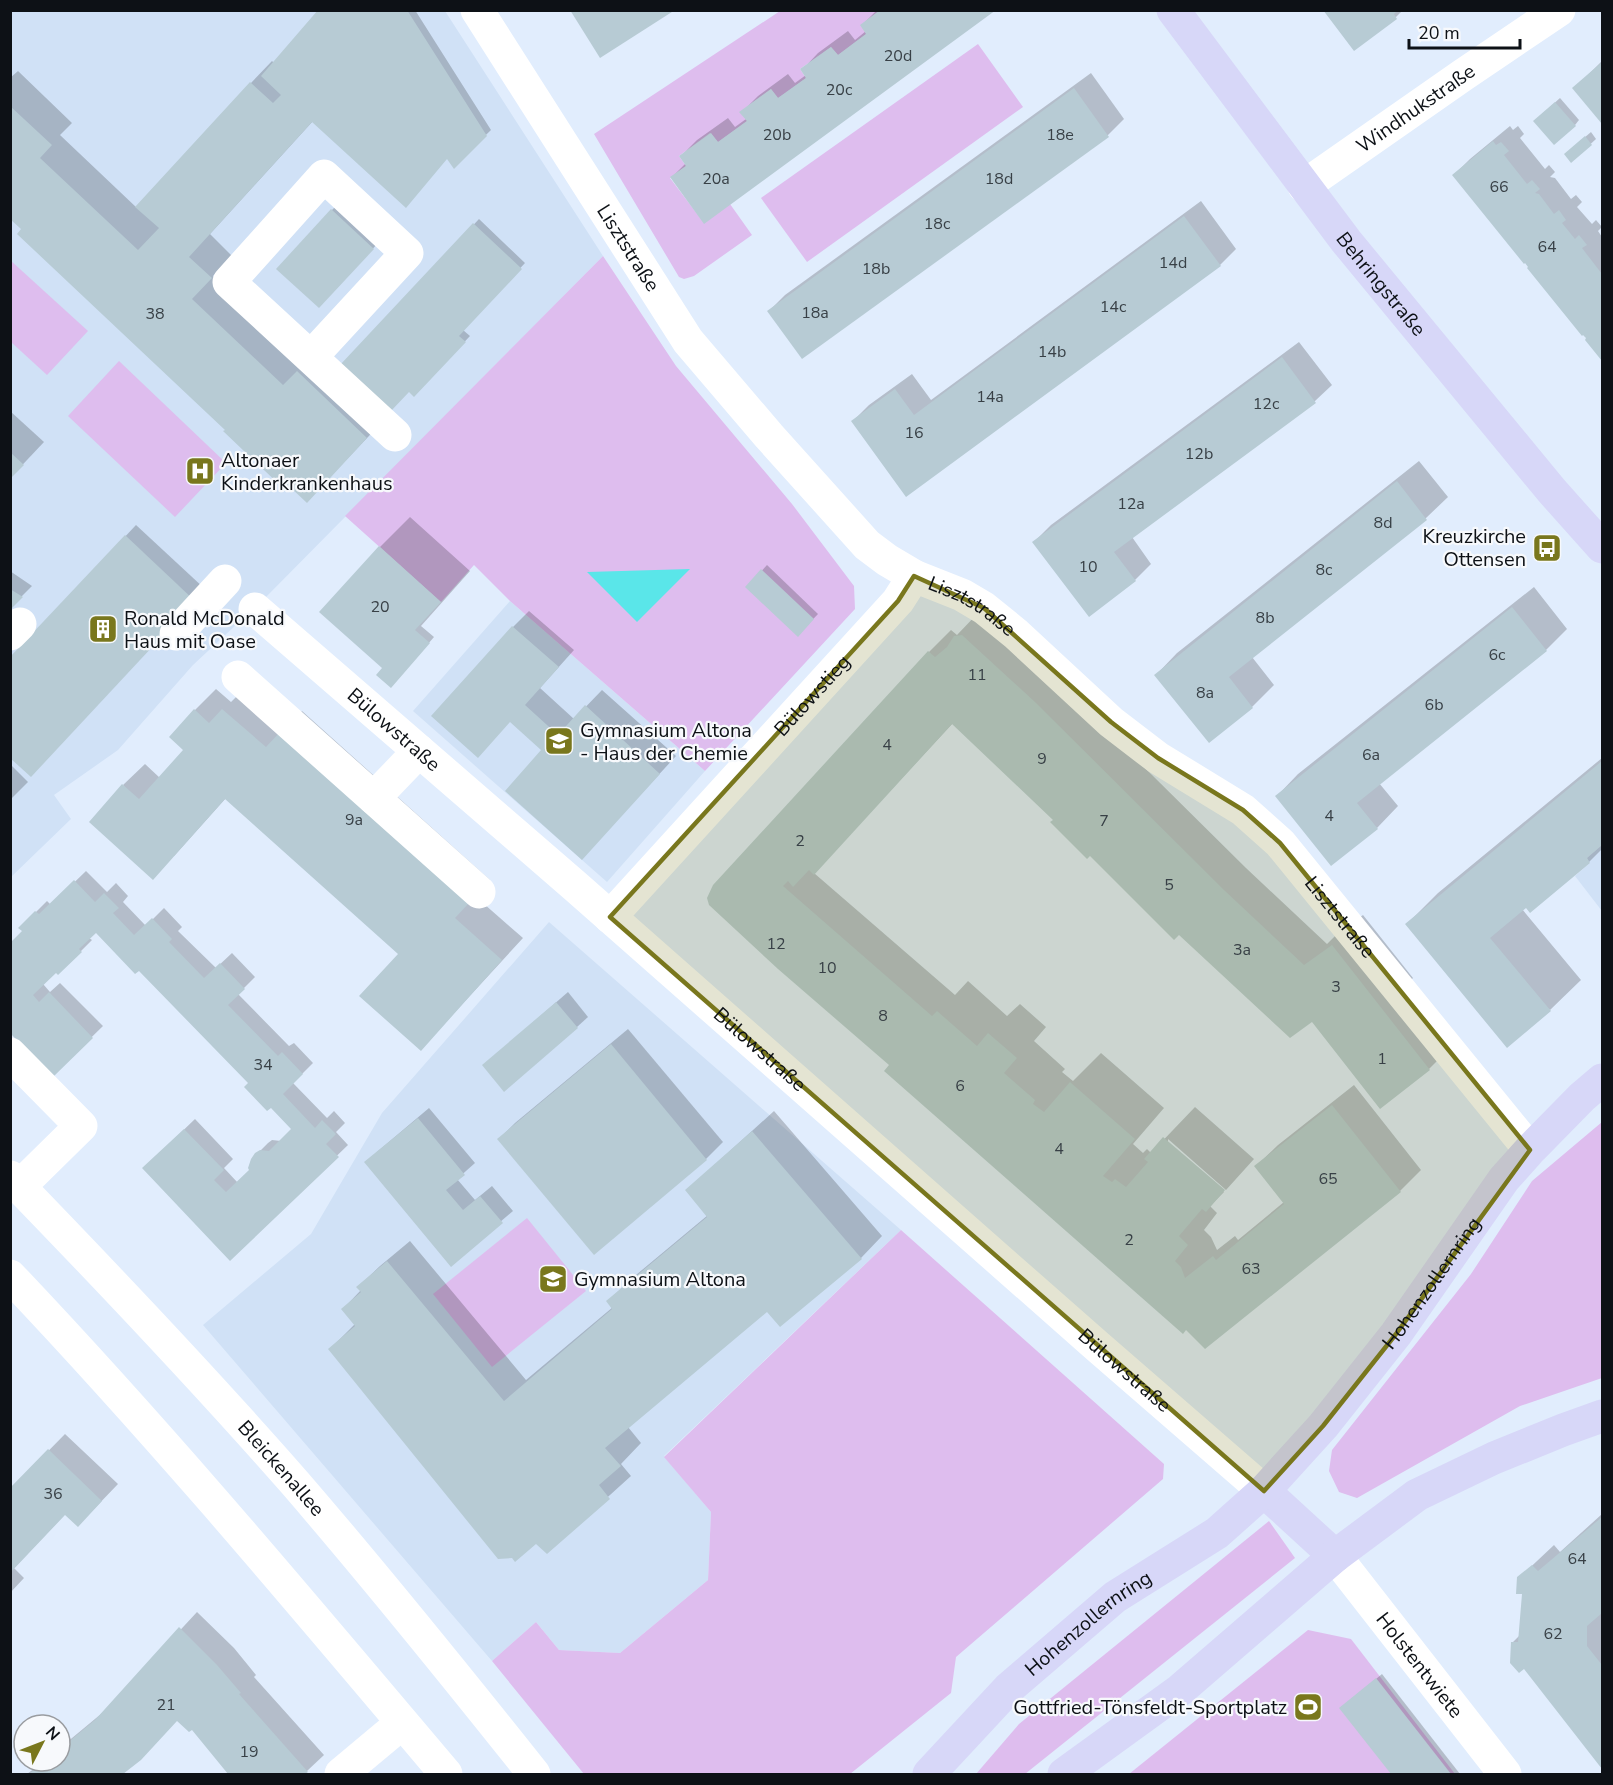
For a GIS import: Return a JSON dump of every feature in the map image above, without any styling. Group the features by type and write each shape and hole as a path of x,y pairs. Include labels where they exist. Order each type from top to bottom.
{"main road":[{"name":"Behringstraße","path":"1173,10 1304,186 1439,355 1552,491 1602,547"},
{"name":"Hohenzollernring","path":"929,1774 1009,1688 1062,1642 1116,1597 1216,1533 1264,1491 1323,1426 1396,1334 1504,1179 1582,1096 1602,1080"},
{"path":"1064,1774 1180,1690 1335,1556 1417,1495 1503,1454 1602,1416"},
{"path":"1264,1491 1335,1556"}],"street":[{"name":"Lisztstraße","path":"477,10 688,341 769,436 867,544 887,560 914,576 962,595 984,608 1016,634 1111,722 1158,758 1243,810 1280,843 1530,1150"},
{"name":"Windhukstraße","path":"1304,186 1559,10"},
{"path":"311,357 407,253 324,176 229,282 395,435"},
{"name":"Bülowstieg","path":"610,917 898,601 914,576"},
{"path":"176,634 225,581"},
{"name":"Bülowstraße","path":"255,609 1264,1491"},
{"path":"238,677 479,892"},
{"path":"374,798 419,751"},
{"path":"10,1054 81,1126 15,1181"},
{"name":"Bleickenallee","path":"15,1181 116,1286 294,1483 448,1666 534,1774"},
{"path":"10,1276 84,1355 446,1774"},
{"name":"Holstentwiete","path":"1335,1556 1505,1774"},
{"path":"341,1774 402,1723"}],"highlighted area":[{"path":"914,576 984,608 1111,722 1158,758 1243,810 1280,843 1530,1150 1396,1334 1323,1426 1264,1491 610,917 898,601"}],"shaded area":[{"name":"Altonaer Kinderkrankenhaus","path":"11,11 445,11 603,256 266,597 193,665 118,750 54,795 71,819 11,877"},
{"path":"780,11 880,11 866,34 838,55 831,47 800,69 806,78 778,98 771,89 740,112 747,121 718,142 710,133 679,156 686,166 670,178 704,223 730,204 752,235 694,276 684,279 679,277 594,134"},
{"path":"978,44 1023,107 807,262 761,198"},
{"path":"603,256 676,366 792,504 854,586 855,609 705,771 510,601 474,565 441,602 345,516"},
{"path":"10,260 88,331 47,375 11,342"},
{"path":"119,361 226,463 175,517 68,416"},
{"name":"Gymnasium Altona - Haus der Chemie","path":"510,601 705,771 607,882 413,711"},
{"path":"1602,845 1602,911 1575,876 1590,863 1587,858"},
{"name":"Gymnasium Altona","path":"549,922 901,1230 664,1456 711,1512 708,1580 620,1653 559,1650 536,1622 492,1661 203,1325 311,1234 382,1113"},
{"path":"1602,1122 1602,1378 1520,1406 1357,1498 1339,1492 1329,1471 1332,1450 1471,1274 1532,1181"},
{"path":"527,1218 586,1291 492,1367 433,1294"},
{"path":"901,1230 1164,1464 1163,1479 956,1657 951,1693 850,1774 584,1774 492,1661 536,1622 559,1650 620,1653 708,1580 711,1512 664,1457"},
{"path":"1269,1521 1295,1558 1025,1774 976,1774 1019,1724"},
{"name":"Gottfried-Tönsfeldt-Sportplatz","path":"1308,1630 1351,1639 1455,1774 1129,1774"}],"water":[{"path":"690,569 637,622 587,572"}],"building":[{"path":"318,10 407,10 487,136 454,169 447,159 406,208 312,122 189,257 212,278 192,299 283,385 297,371 367,438 307,503 290,487 286,491 223,431 225,430 17,234 21,229 10,219 10,106 52,145 40,158 138,250 159,228 135,207 250,82 273,103 281,95 261,76"},
{"path":"570,10 675,10 600,58"},
{"path":"880,10 996,10 704,224 670,177 686,166 679,156 711,133 718,142 747,121 739,112 771,89 778,98 806,78 800,69 831,47 838,55 866,34 860,25"},
{"path":"1323,10 1398,10 1394,14 1397,19 1354,51"},
{"path":"1602,62 1602,124 1572,88"},
{"path":"1074,88 1109,137 802,359 767,311"},
{"path":"1555,102 1576,126 1554,145 1533,121"},
{"path":"1585,136 1592,145 1571,163 1564,154"},
{"path":"1493,141 1496,145 1501,142 1509,151 1504,155 1527,184 1532,180 1540,189 1535,193 1539,194 1554,214 1559,210 1566,220 1562,223 1575,239 1579,235 1587,245 1582,248 1602,274 1602,361 1585,340 1586,338 1582,336 1452,175"},
{"path":"331,209 374,249 319,308 276,269"},
{"path":"1184,216 1221,266 906,497 851,421 895,389 914,415"},
{"path":"473,223 522,269 459,336 466,342 414,397 409,392 391,411 340,365"},
{"path":"1282,357 1316,403 1114,552 1136,581 1089,617 1032,542"},
{"path":"10,452 24,465 10,479"},
{"path":"1397,481 1427,520 1229,677 1253,708 1209,743 1154,675"},
{"name":"Ronald McDonald Haus mit Oase","path":"125,535 195,601 31,777 10,758 10,657"},
{"path":"379,546 441,602 415,630 430,643 391,688 376,675 382,668 319,612"},
{"path":"761,569 814,619 798,637 745,587"},
{"path":"10,589 23,597 10,610"},
{"path":"1512,607 1547,651 1357,803 1378,829 1331,866 1275,796"},
{"path":"512,626 559,667 525,705 558,735 585,705 660,774 582,860 505,791 541,750 510,722 478,758 431,716"},
{"path":"962,635 1035,702 1224,890 1304,965 1332,945 1430,1070 1380,1109 1312,1022 1290,1038 1179,935 1174,940 1090,856 1087,859 1050,822 1053,820 952,724 814,875 809,870 793,887 788,881 783,886 932,1016 937,1011 977,1046 988,1033 1017,1058 1004,1073 1035,1100 1033,1104 1044,1112 1070,1082 1135,1139 1103,1176 1112,1182 1115,1179 1126,1187 1148,1162 1144,1159 1163,1137 1225,1190 1206,1212 1202,1209 1179,1236 1188,1245 1175,1261 1181,1267 1185,1278 1213,1256 1216,1260 1284,1204 1254,1166 1332,1105 1401,1192 1205,1349 1186,1330 1183,1334 884,1071 889,1065 778,969 709,905 707,898 713,885 928,651 935,657 947,647 954,636"},
{"path":"194,709 209,723 222,709 266,747 280,732 470,902 455,918 502,960 421,1051 359,996 398,954 225,799 153,880 89,822 122,784 139,799 183,750 169,737"},
{"path":"1602,761 1602,845 1587,858 1590,863 1530,913 1526,908 1490,938 1551,1011 1507,1048 1405,924"},
{"path":"74,880 95,902 104,893 119,908 113,913 134,935 152,918 172,939 169,942 204,978 220,963 245,989 228,1005 278,1056 282,1052 303,1074 283,1094 315,1128 322,1120 336,1134 326,1144 339,1157 230,1261 142,1168 184,1129 224,1170 214,1180 226,1192 249,1170 255,1153 260,1150 269,1151 291,1129 271,1108 267,1111 244,1087 248,1083 139,971 135,974 96,933 79,949 82,952 33,995 39,1002 49,992 93,1038 53,1077 10,1033 10,943 22,931 18,928 35,911 39,914"},
{"path":"556,1002 578,1028 504,1092 482,1065"},
{"path":"611,1044 707,1160 594,1255 497,1139"},
{"path":"418,1118 465,1175 446,1190 463,1210 480,1196 503,1223 451,1267 364,1162"},
{"path":"752,1131 862,1259 780,1327 767,1312 605,1448 621,1466 599,1485 610,1499 547,1554 536,1544 515,1562 512,1558 498,1559 328,1349 355,1326 341,1309 361,1292 356,1287 387,1261 504,1401 612,1309 606,1301 707,1217 685,1190"},
{"path":"48,1449 102,1501 78,1527 65,1515 10,1573 10,1488"},
{"path":"1602,1517 1602,1613 1587,1626 1587,1646 1602,1665 1602,1769 1524,1669 1519,1673 1510,1663 1511,1642 1518,1642 1522,1594 1516,1594 1517,1577 1532,1565 1538,1571"},
{"path":"179,1627 217,1665 241,1693 239,1694 308,1772 305,1774 228,1774 192,1730 189,1732 177,1721 141,1760 123,1774 29,1774 72,1773 72,1739 95,1720"},
{"path":"1376,1678 1451,1774 1391,1774 1339,1708"}],"place":[{"name":"Altonaer Kinderkrankenhaus","path":"200,471"},
{"name":"Kreuzkirche Ottensen","path":"1547,548"},
{"name":"Ronald McDonald Haus mit Oase","path":"103,629"},
{"name":"Gymnasium Altona - Haus der Chemie","path":"559,741"},
{"name":"Gymnasium Altona","path":"553,1279"},
{"name":"Gottfried-Tönsfeldt-Sportplatz","path":"1308,1707"}]}
